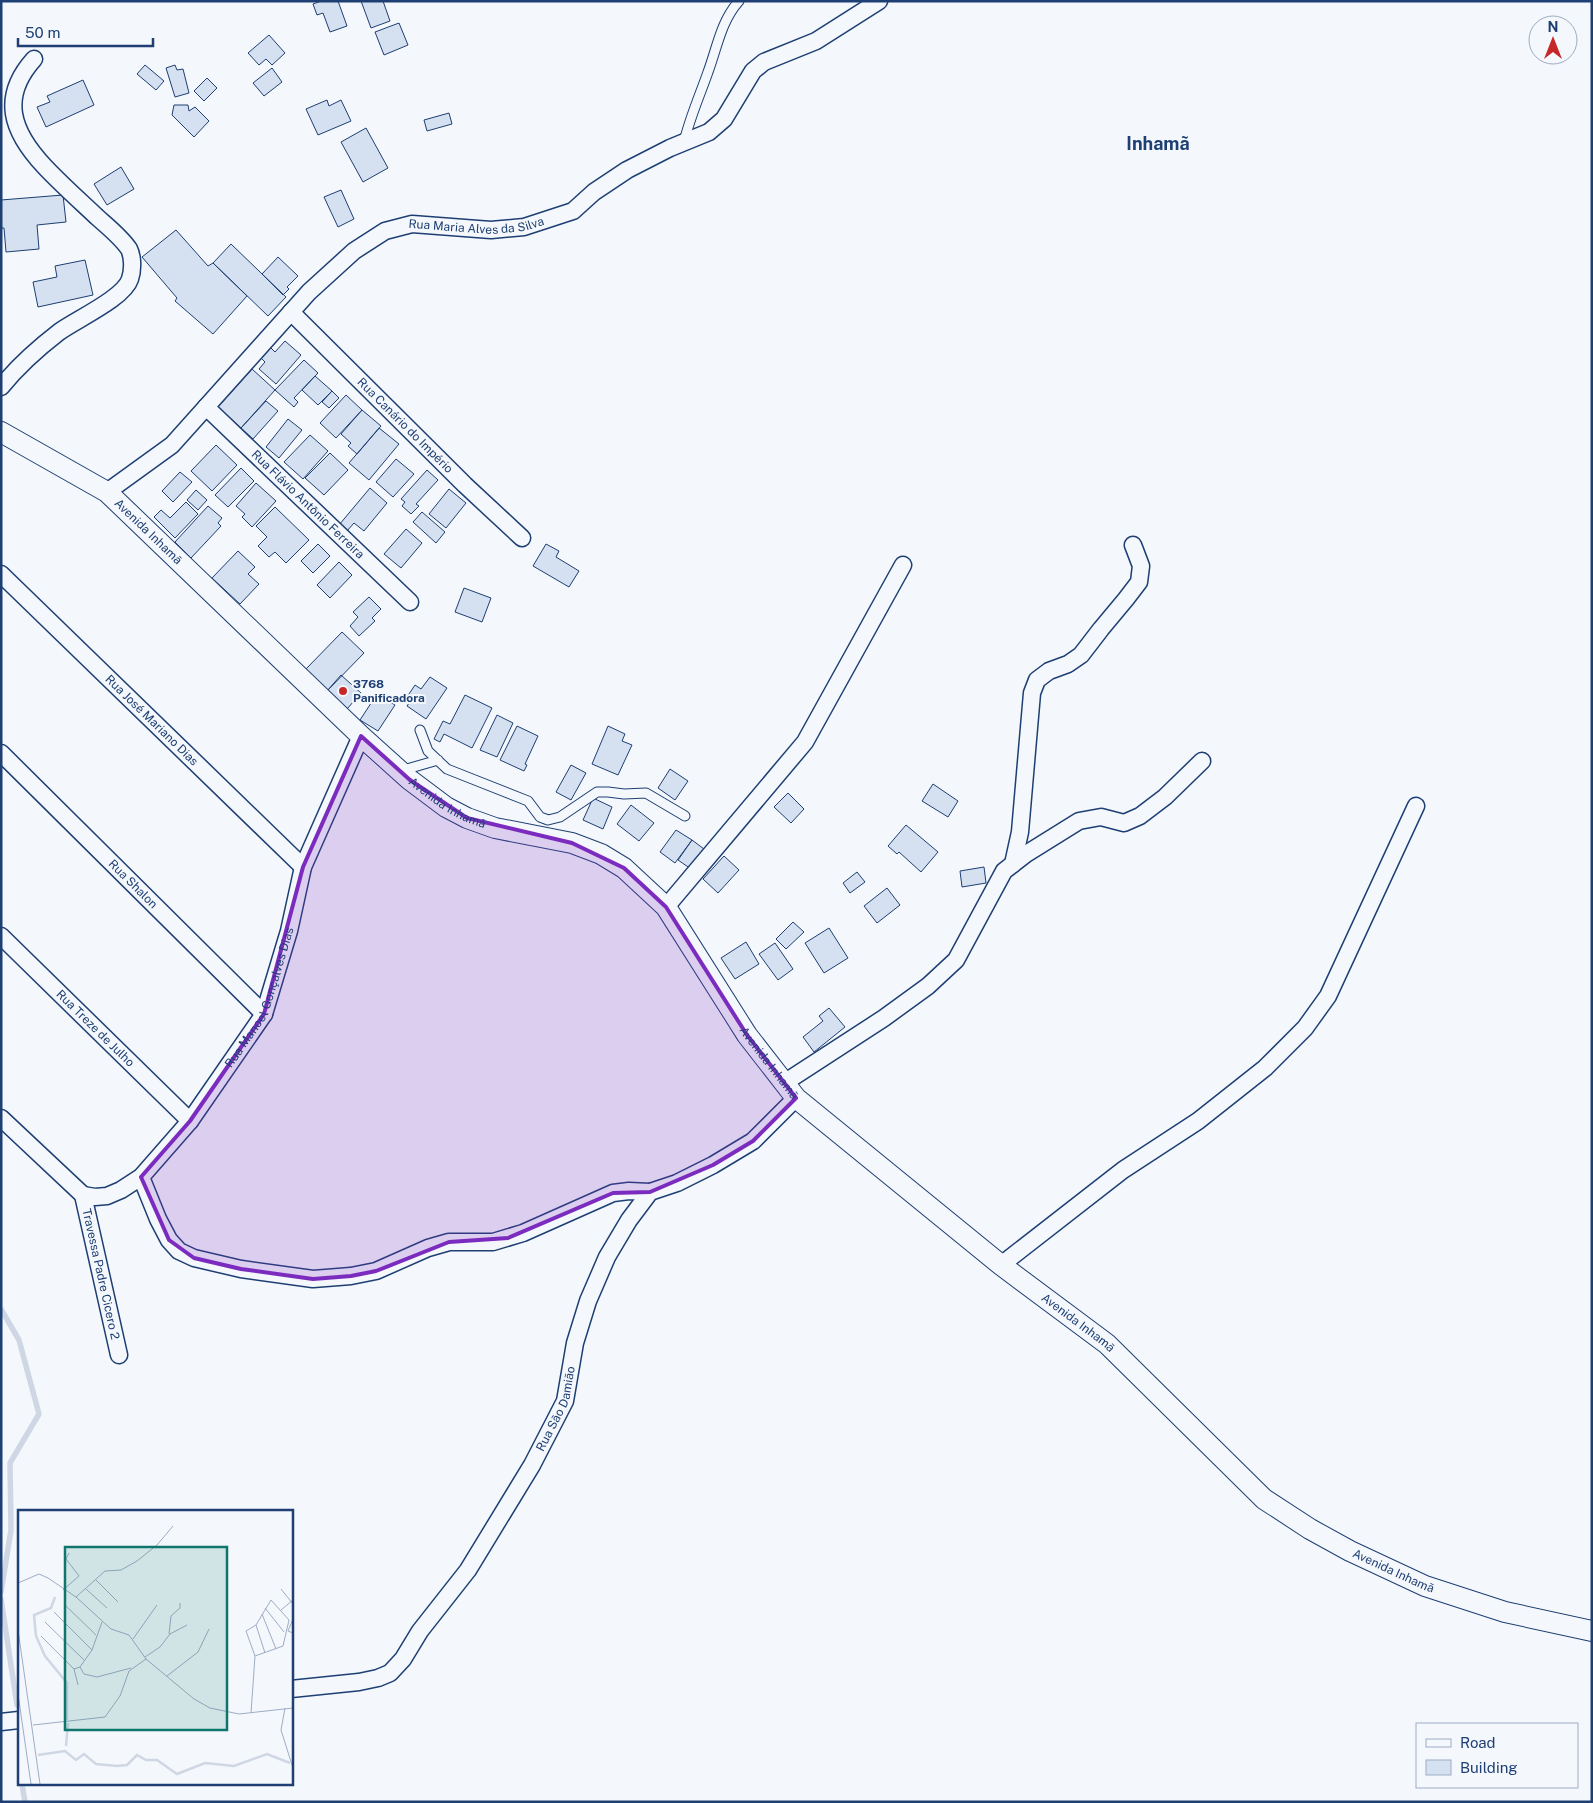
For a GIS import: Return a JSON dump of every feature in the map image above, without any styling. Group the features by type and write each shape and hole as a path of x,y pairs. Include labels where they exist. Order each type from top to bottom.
{"street":[{"name":"Rua Maria Alves da Silva","path":"107,492 172,445 309,292 354,251 385,231 412,224 491,230 524,227 573,211 594,192 627,170 709,132 724,119 753,71 764,62 816,41 879,1"},
{"path":"1,387 30,355 61,330 118,296 126,287 130,278 132,263 129,249 66,189 26,147 9,118 7,101 12,83 21,70 34,59"},
{"name":"Rua Canário do Império","path":"291,312 465,485 522,538"},
{"name":"Rua Flávio Antônio Ferreira","path":"206,407 410,602"},
{"name":"Avenida Inhamã","path":"1,432 107,492 362,736 400,771 446,807 467,818 495,828 537,826 572,843 601,854 624,868 666,907 746,1035 790,1090 1001,1265 1107,1344 1264,1499 1310,1529 1350,1551 1425,1586 1505,1612 1592,1631"},
{"path":"1013,864 1020,832 1032,693 1037,680 1049,671 1068,664 1081,655 1139,582 1141,566 1133,545"},
{"path":"666,907 805,742 903,565"},
{"name":"Rua José Mariano Dias","path":"1,574 303,867"},
{"name":"Rua Manoel Gonçalves Dias","path":"83,1194 95,1197 107,1196 121,1190 141,1177 190,1120 264,1014 289,931 303,867 362,736"},
{"name":"Rua Shalon","path":"1,754 264,1014"},
{"path":"141,1177 168,1240 179,1251 194,1258 241,1268 313,1279 351,1276 376,1271 428,1248 449,1242 493,1242 523,1233 613,1193 630,1191 650,1192 677,1183 706,1169 753,1141 790,1090 928,986 956,960 1004,871 1026,854 1079,821 1101,817 1124,823 1140,816 1165,797 1202,761"},
{"path":"1001,1265 1123,1170 1205,1115 1265,1068 1305,1028 1328,996 1416,806"},
{"name":"Rua Treze de Julho","path":"4,946 190,1120"},
{"path":"1,1118 83,1194"},
{"name":"Rua São Damião","path":"292,1689 359,1682 390,1673 403,1660 420,1631 468,1570 532,1465 565,1401 575,1343 596,1282 607,1257 629,1220 650,1192"},
{"name":"Travessa Padre Cicero 2","path":"83,1194 119,1355"},
{"path":"1,1722 18,1720"}],"lane":[{"path":"684,142 689,120 717,50 722,28 739,1"},
{"path":"420,730 428,751 447,768 482,784 508,792 528,801 537,826 548,820 560,817 597,792 646,793 685,816"},
{"path":"400,771 438,760"}],"highlighted area":[{"path":"361,736 410,780 467,818 572,843 624,868 666,907 747,1035 796,1098 753,1141 713,1165 650,1192 613,1193 508,1238 449,1242 376,1271 351,1276 313,1279 241,1269 194,1258 169,1240 141,1177 190,1121 264,1014 303,867"}],"building":[{"path":"321,1 338,1 347,26 330,32 323,13 317,15 313,4"},
{"path":"361,1 383,1 390,21 371,28"},
{"path":"399,23 408,45 384,55 375,32"},
{"path":"269,35 285,53 272,65 266,59 259,65 248,53"},
{"path":"145,65 164,81 156,90 137,74"},
{"path":"175,65 177,70 183,69 189,93 175,97 166,68"},
{"path":"272,68 282,82 264,96 253,83"},
{"path":"207,78 217,88 204,101 194,91"},
{"path":"83,80 94,105 46,127 37,107 50,102 47,96"},
{"path":"327,100 329,106 341,100 351,121 318,135 306,109"},
{"path":"174,105 188,105 189,111 195,107 209,121 194,137 172,115"},
{"path":"449,113 452,124 427,131 424,120"},
{"path":"366,128 388,168 363,182 341,142"},
{"path":"121,167 134,189 107,205 94,184"},
{"path":"341,190 354,219 338,227 324,197"},
{"path":"63,195 66,222 37,225 39,249 6,252 4,228 1,228 1,200"},
{"path":"176,230 208,266 213,263 247,296 213,334 175,301 177,298 142,257"},
{"path":"231,244 286,297 268,316 213,263"},
{"path":"278,257 298,276 287,287 289,289 283,295 262,274"},
{"path":"85,260 93,295 38,307 33,282 57,277 55,266"},
{"path":"285,341 301,355 276,384 259,369 265,362 260,357 269,346 275,352"},
{"path":"304,360 318,373 294,398 298,402 294,407 275,390"},
{"path":"252,369 275,390 241,428 218,407"},
{"path":"315,376 332,391 318,405 302,390"},
{"path":"332,391 339,398 329,408 322,402"},
{"path":"346,395 362,410 336,438 320,423"},
{"path":"266,401 278,411 253,439 241,428"},
{"path":"362,410 381,426 357,454 348,446 351,443 341,434"},
{"path":"288,419 302,430 279,458 266,447"},
{"path":"379,428 399,444 369,480 349,463"},
{"path":"310,435 328,451 303,479 284,462"},
{"path":"216,445 237,465 212,491 191,471"},
{"path":"330,453 348,470 324,495 305,478"},
{"path":"396,459 414,474 393,497 376,482"},
{"path":"241,468 254,481 228,507 215,495"},
{"path":"427,470 438,480 416,504 419,506 411,514 402,506 405,502 401,499"},
{"path":"180,472 192,482 173,502 162,491"},
{"path":"256,483 276,501 252,527 242,517 245,514 236,506"},
{"path":"370,488 387,503 364,531 354,523 347,531 339,525"},
{"path":"449,489 466,503 446,528 429,514"},
{"path":"196,490 207,500 198,510 187,500"},
{"path":"186,502 198,514 175,538 154,517 161,510 170,518"},
{"path":"208,506 222,518 218,523 221,526 191,558 175,542"},
{"path":"275,507 309,540 286,563 275,552 269,557 258,546 267,537 256,526"},
{"path":"422,512 445,532 436,543 413,522"},
{"path":"406,529 422,543 401,568 384,554"},
{"path":"318,544 330,556 313,573 301,561"},
{"path":"546,544 559,551 556,557 579,571 569,587 533,566"},
{"path":"238,551 255,567 248,574 259,584 240,604 212,578"},
{"path":"339,562 352,575 330,598 317,585"},
{"path":"464,588 491,598 482,622 455,612"},
{"path":"369,597 381,609 372,618 375,621 359,636 350,626 358,617 353,612"},
{"path":"342,632 364,653 327,691 305,670"},
{"path":"341,675 361,693 347,709 327,691"},
{"path":"430,677 447,688 426,719 407,706 411,700 407,697 415,685 421,689"},
{"path":"377,694 395,705 378,731 360,720"},
{"path":"465,695 492,708 472,748 444,734 440,742 434,739 443,721 450,724"},
{"path":"497,715 513,723 497,757 480,750"},
{"path":"517,726 538,736 525,764 527,765 524,771 500,760"},
{"path":"608,726 625,734 622,741 632,745 618,775 592,764"},
{"path":"571,765 586,773 571,800 556,792"},
{"path":"670,769 688,781 675,800 658,788"},
{"path":"933,784 958,801 948,817 922,801"},
{"path":"788,793 804,809 791,823 774,807"},
{"path":"593,798 612,807 603,829 583,820"},
{"path":"631,805 654,823 639,841 617,824"},
{"path":"906,825 938,852 921,872 899,852 897,854 888,846"},
{"path":"676,830 692,840 675,863 660,852"},
{"path":"692,840 704,849 691,869 678,860"},
{"path":"724,856 739,870 718,893 703,879"},
{"path":"984,867 986,883 962,887 960,871"},
{"path":"857,872 865,882 850,893 843,883"},
{"path":"887,888 900,905 877,923 864,906"},
{"path":"793,922 804,932 786,949 776,939"},
{"path":"829,928 848,958 824,973 805,943"},
{"path":"746,942 759,964 735,979 721,958"},
{"path":"775,943 793,969 778,980 759,954"},
{"path":"829,1008 845,1027 814,1052 803,1037 823,1021 819,1016"}],"waterway":[{"path":"1,1309 19,1340 39,1414 10,1463 11,1530 1,1592"},
{"path":"1,1599 17,1705"},
{"path":"22,1786 25,1802"}],"place":[{"name":"3768 Panificadora","path":"343,691"}],"district":[{"name":"Inhamã","path":"1158,143"}]}
